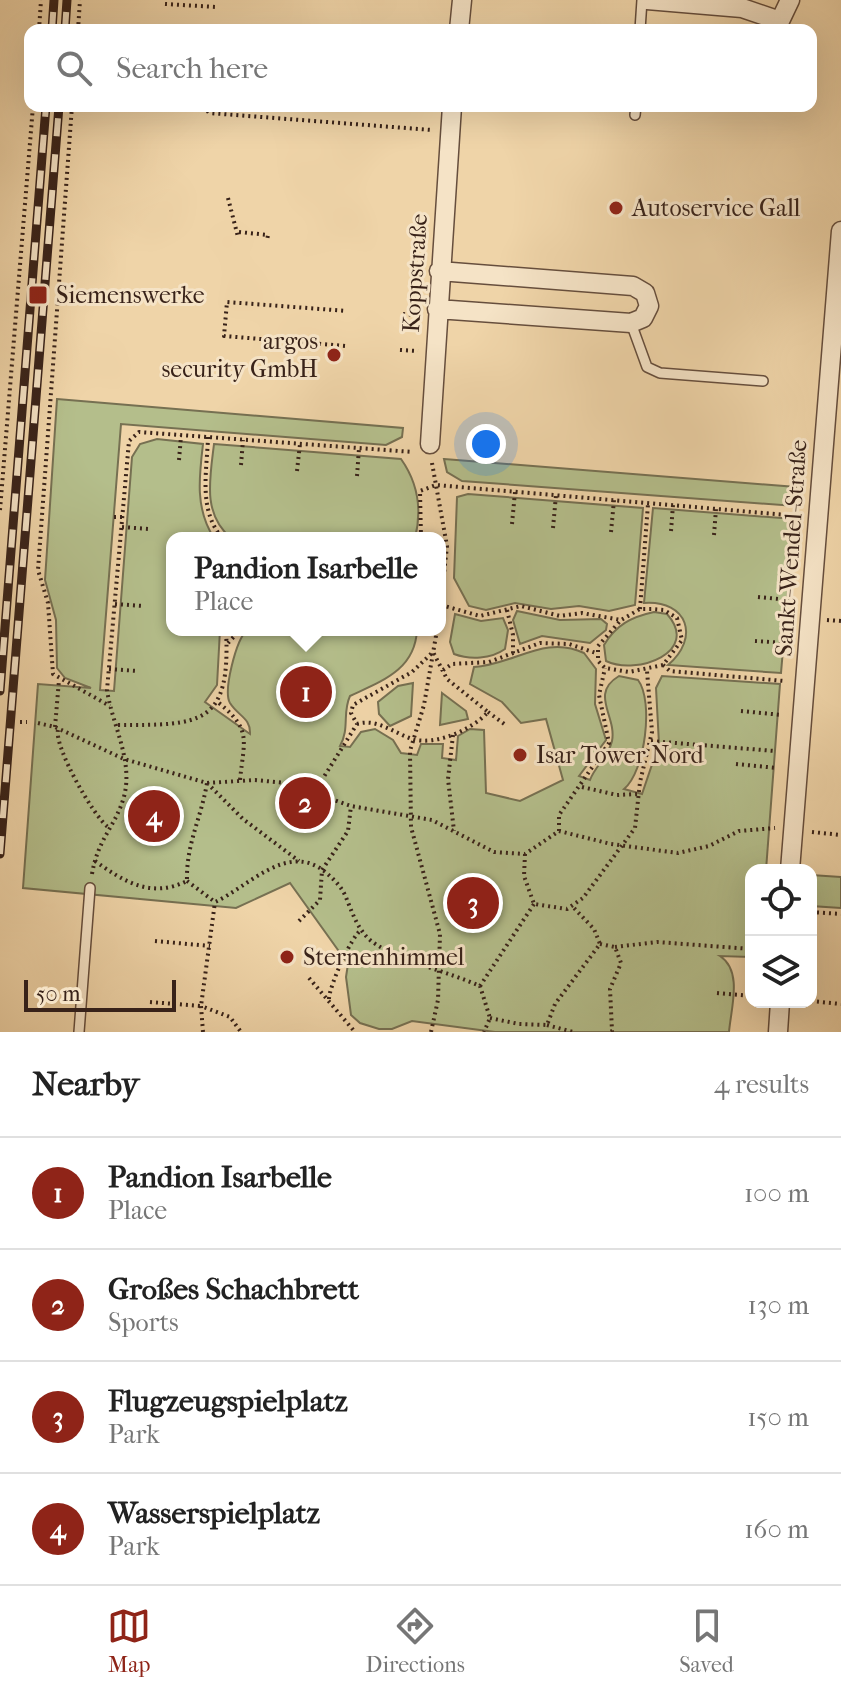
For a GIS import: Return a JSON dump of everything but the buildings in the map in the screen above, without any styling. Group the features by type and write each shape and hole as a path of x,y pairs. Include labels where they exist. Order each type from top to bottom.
{"street":[{"path":"460,24 462,0"},
{"path":"644,0 742,8 780,21 790,0"},
{"name":"Koppstraße","path":"430,449 452,112"},
{"name":"Sankt-Wendel-Straße","path":"790,864 841,231"},
{"path":"437,309 631,323 643,318 649,306 645,293 633,286 439,271"},
{"path":"778,1032 780,1008"}],"lane":[{"path":"641,24 644,0"},
{"path":"631,323 647,367 660,373 763,381"},
{"path":"79,1032 90,888"}],"path":[{"path":"39,24 41,0"},
{"path":"78,24 80,0"},
{"path":"165,4 217,7"},
{"path":"0,510 33,112"},
{"path":"72,112 38,570 48,603 50,665 59,680 58,747 81,784 95,818 108,827"},
{"path":"208,112 450,132"},
{"path":"228,198 238,234 268,235 267,240"},
{"path":"345,346 224,336 227,302 231,300 347,311"},
{"path":"90,888 95,861 123,800 124,759 118,725 110,706 109,669 129,441 139,432 359,448 430,449 445,532"},
{"path":"179,460 181,436"},
{"path":"208,437 205,502 210,521 218,532"},
{"path":"241,465 243,440"},
{"path":"297,471 300,444"},
{"path":"357,476 359,448"},
{"path":"421,532 420,491 436,485 817,518"},
{"path":"512,524 515,492"},
{"path":"553,528 556,495"},
{"path":"611,532 614,500"},
{"path":"640,609 648,503"},
{"path":"671,531 673,505"},
{"path":"714,535 716,509"},
{"path":"114,517 122,517"},
{"path":"122,527 149,529"},
{"path":"758,597 790,600"},
{"path":"108,598 143,606"},
{"path":"446,609 480,616 521,606 560,616 582,613 621,620"},
{"path":"596,653 598,646 621,620 640,609 664,610 677,618 681,626 679,647 663,665 647,671 605,668"},
{"path":"507,610 513,654"},
{"path":"118,725 171,726 200,718 219,703 226,636"},
{"path":"227,645 235,636"},
{"path":"433,1032 440,968 437,918 411,827 411,815 413,739 422,716 436,636"},
{"path":"755,641 787,643"},
{"path":"443,670 452,664 489,662 540,643 554,643 596,653 605,668 599,695 609,743 582,787 559,815 559,831"},
{"path":"433,652 454,685 507,726"},
{"path":"346,705 353,705 412,672 433,652"},
{"path":"104,653 110,654"},
{"path":"663,665 670,671 784,681"},
{"path":"109,669 138,671"},
{"path":"534,904 558,909 573,907 635,828 638,794 651,741 652,709 647,671"},
{"path":"59,680 86,689 110,706"},
{"path":"219,703 240,720 244,741 240,780"},
{"path":"353,705 351,713 357,724"},
{"path":"741,711 782,715"},
{"path":"357,724 371,723 413,739 453,735 488,712"},
{"path":"20,722 27,722"},
{"path":"38,723 124,759 207,783 240,780 286,783 351,806 411,815 454,831 494,852 525,854 559,831 678,853 709,846 739,831 793,830 841,835"},
{"path":"315,791 357,724"},
{"path":"453,735 448,779 454,831"},
{"path":"651,741 775,751"},
{"path":"736,764 777,768"},
{"path":"207,783 243,819 300,862"},
{"path":"187,881 186,852 204,803 207,783"},
{"path":"582,787 617,795 638,794"},
{"path":"299,921 320,900 322,870 348,831 351,806"},
{"path":"525,854 524,876 534,904"},
{"path":"215,902 235,893 262,872 293,860 322,870 346,896 361,930 377,945 480,986 490,1018 484,1032"},
{"path":"95,861 128,884 173,888 187,881"},
{"path":"187,881 215,902"},
{"path":"203,1032 201,1006 215,902"},
{"path":"480,986 534,904"},
{"path":"573,907 594,929 600,944"},
{"path":"817,912 841,914"},
{"path":"329,999 329,988 340,972 352,936 361,930"},
{"path":"155,941 210,946"},
{"path":"600,944 615,947 657,942 745,949"},
{"path":"547,1025 555,1004 600,944"},
{"path":"610,1032 610,989 621,963 615,947"},
{"path":"309,978 355,1032"},
{"path":"717,993 745,995"},
{"path":"150,1002 201,1006 230,1017 241,1032"},
{"path":"817,1002 841,1004"},
{"path":"490,1018 519,1024 547,1025 573,1032"}],"green space":[{"path":"57,399 403,428 402,437 386,445 121,424 100,690 114,691 132,457 140,444 157,439 203,444 201,504 211,532 166,532 166,636 220,636 217,685 205,702 250,734 248,724 228,697 229,677 243,636 416,636 403,665 385,679 350,696 340,746 350,747 361,732 375,729 393,740 401,753 417,755 421,744 443,744 442,758 456,760 458,736 470,729 484,730 486,793 520,801 563,780 546,719 521,723 502,702 470,684 474,667 556,647 584,653 596,669 595,704 606,740 579,776 590,780 612,741 606,690 619,676 638,680 646,704 645,736 637,768 624,789 642,794 659,744 656,688 662,676 780,684 766,864 745,864 745,957 720,956 727,963 733,980 729,1032 495,1032 412,1021 392,1029 379,1029 360,1023 351,1015 346,977 348,964 290,883 236,908 23,888 38,684 91,688 65,678 57,668 56,620 45,580"},
{"path":"214,444 401,459 417,497 416,532 226,532 212,507 210,482"},
{"path":"444,459 796,487 795,506 462,481 447,472"},
{"path":"468,494 643,508 635,605 609,611 579,606 551,609 515,603 486,610 469,606 454,578 457,497"},
{"path":"653,508 794,519 781,673 668,665 684,644 686,633 679,614 671,608 644,603"},
{"path":"517,611 560,620 601,619 607,624 606,630 590,643 542,636 520,644 513,620"},
{"path":"654,612 667,614 675,628 676,639 671,650 648,663 619,665 606,661 604,645 614,632 631,619"},
{"path":"455,614 481,621 503,618 508,630 505,649 480,658 454,654 450,642"},
{"path":"413,683 411,716 390,726 379,714 378,702 398,686"},
{"path":"442,693 466,711 468,719 440,725"},
{"path":"817,875 841,877 841,908 817,906"}],"railway":[{"path":"52,24 54,0"},
{"path":"65,24 67,0"},
{"path":"0,691 46,112"},
{"path":"0,854 59,112"}],"place":[{"name":"Autoservice Gall","path":"616,208"},
{"name":"Siemenswerke","path":"38,295"},
{"name":"argos security GmbH","path":"334,355"},
{"name":"Pandion Isarbelle","path":"306,692"},
{"name":"Isar Tower Nord","path":"520,755"},
{"name":"Großes Schachbrett","path":"305,803"},
{"name":"Wasserspielplatz","path":"154,816"},
{"name":"Flugzeugspielplatz","path":"473,903"},
{"name":"Sternenhimmel","path":"287,957"}]}
